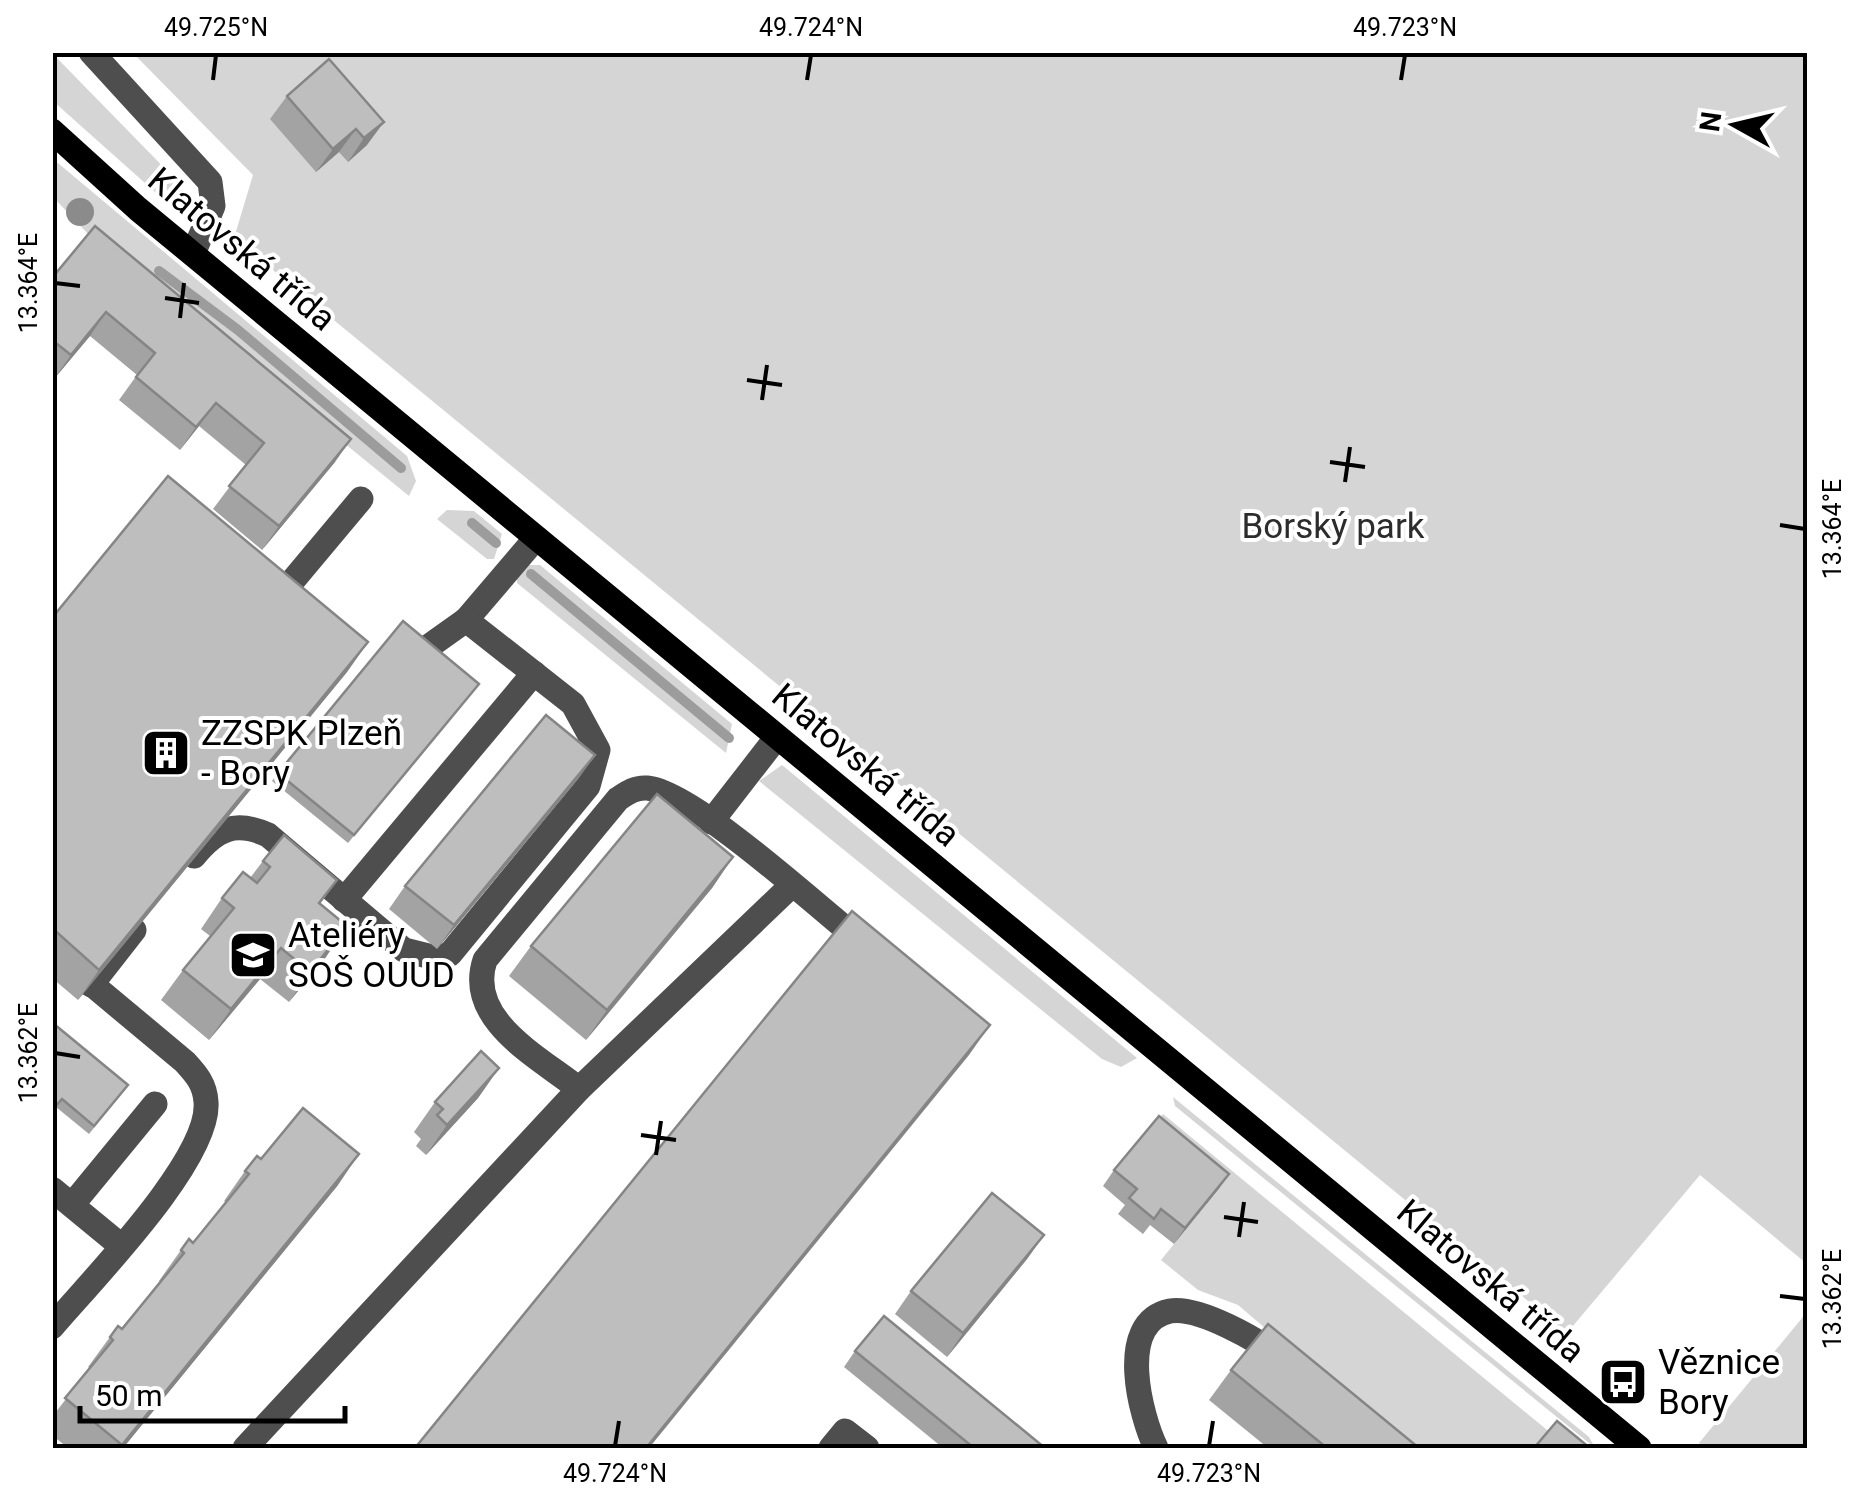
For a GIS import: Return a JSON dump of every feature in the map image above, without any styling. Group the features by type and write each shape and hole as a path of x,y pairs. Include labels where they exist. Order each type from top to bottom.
{"main road":[{"name":"Klatovská třída","path":"52,131 192,254 1639,1448"}],"street":[{"path":"91,52 210,182 213,206 192,254"},
{"path":"271,607 361,499"},
{"path":"428,647 466,620 536,538"},
{"path":"175,880 212,835 233,826 250,827 268,835 404,950 436,958 450,954 588,786 598,750 573,704 466,620"},
{"path":"344,900 534,673"},
{"path":"711,822 777,737"},
{"path":"578,1089 486,1009 479,978 485,960 618,798 631,790 661,792 688,804 880,958"},
{"path":"244,1448 578,1089 791,886"},
{"path":"90,985 151,910"},
{"path":"52,952 186,1062 203,1083 207,1104 194,1151 52,1328"},
{"path":"120,1245 62,1197 155,1104"},
{"path":"1156,1448 1143,1420 1135,1386 1145,1332 1170,1312 1195,1314 1230,1327 1274,1352 1303,1376"},
{"path":"832,1448 846,1432 867,1448"}],"green space":[{"path":"52,53 179,183 176,198 164,200 53,101"},
{"name":"Borský park","path":"133,53 1807,53 1807,1264 1700,1175 1567,1333 234,238 253,175"},
{"path":"52,158 407,456 416,481 409,496 90,236 53,197"},
{"path":"447,510 474,511 502,534 494,559 487,559 437,519"},
{"path":"529,565 540,565 732,724 726,753 517,583 516,572"},
{"path":"782,765 1137,1058 1121,1067 1102,1059 759,781"},
{"path":"1173,1097 1589,1437 1595,1448 1175,1106"},
{"path":"1163,1114 1569,1448 1406,1448 1238,1305 1198,1290 1161,1260 1218,1190 1148,1132"},
{"path":"1807,1312 1807,1448 1706,1448 1699,1443"}],"building":[{"path":"329,59 384,122 364,138 356,129 333,149 287,96"},
{"path":"95,226 351,439 279,526 229,486 264,443 216,403 196,427 136,377 155,353 106,312 71,355 52,340 52,278"},
{"name":"ZZSPK Plzeň - Bory","path":"168,476 368,642 99,970 52,928 52,618"},
{"path":"403,621 479,684 354,835 278,773"},
{"path":"546,715 595,755 454,925 405,886"},
{"path":"657,794 733,857 607,1010 531,946"},
{"path":"284,835 337,880 319,903 347,926 310,972 281,948 231,1009 183,970 234,908 222,898 243,872 257,883 270,867 263,861"},
{"path":"852,911 990,1025 646,1448 415,1448"},
{"path":"54,1024 128,1085 94,1126 62,1099 52,1110"},
{"path":"481,1051 499,1068 447,1125 437,1115 443,1109 435,1102"},
{"path":"303,1108 359,1154 122,1445 65,1398 113,1340 110,1337 118,1326 122,1329 184,1253 181,1250 189,1239 193,1243 249,1174 245,1171 257,1156 261,1159"},
{"path":"1159,1116 1229,1174 1185,1228 1161,1209 1154,1219 1129,1198 1137,1189 1114,1170"},
{"path":"992,1193 1044,1235 963,1333 911,1291"},
{"path":"884,1316 1045,1448 974,1448 855,1351"},
{"path":"1268,1324 1419,1448 1327,1448 1231,1370"},
{"path":"1557,1421 1590,1448 1534,1448"}],"waterway":[{"path":"159,271 238,330 401,468"},
{"path":"472,523 496,543"},
{"path":"531,574 729,738"}],"place":[{"name":"ZZSPK Plzeň - Bory","path":"166,753"},
{"name":"Ateliéry SOŠ OUUD","path":"253,955"},
{"name":"Věznice Bory","path":"1623,1382"}]}
